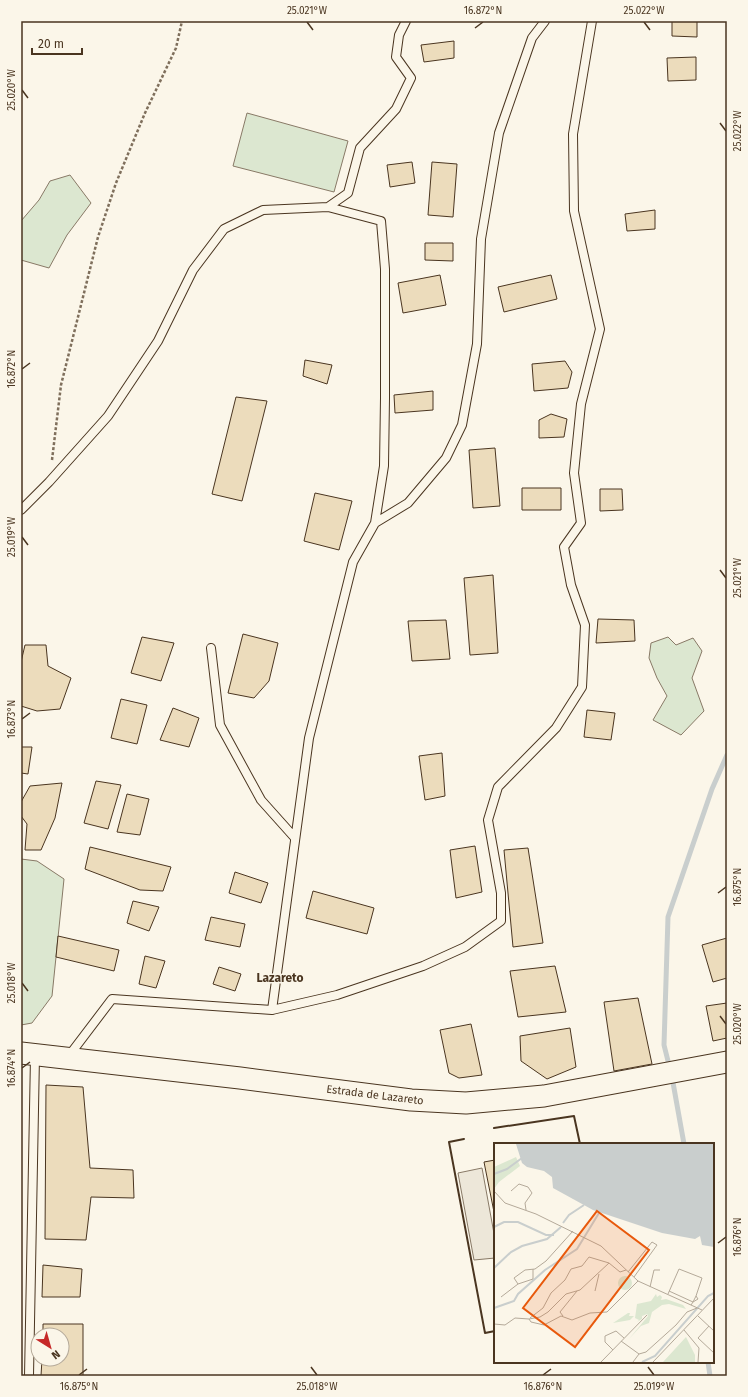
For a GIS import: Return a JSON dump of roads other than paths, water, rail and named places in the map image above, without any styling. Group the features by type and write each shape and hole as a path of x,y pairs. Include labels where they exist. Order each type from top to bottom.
{"street":[{"name":"Estrada de Lazareto","path":"28,1054 240,1078 411,1100 466,1103 544,1096 727,1062"}],"lane":[{"path":"328,207 348,193 360,148 396,109 411,78 396,57 398,35 406,21"},
{"path":"376,523 408,503 446,458 462,425 478,344 482,238 499,133 532,38 545,21"},
{"path":"66,1059 112,999 272,1010 337,995 423,966 465,948 501,921 501,893 488,820 498,788 556,728 582,686 585,625 571,585 564,546 581,523 574,473 581,404 600,330 574,211 573,134 592,21"},
{"path":"21,510 49,482 108,416 158,341 193,270 224,229 263,210 328,207 381,221 385,268 384,466 376,523 353,562 309,738 272,1010"},
{"path":"211,648 220,725 261,800 295,838"},
{"path":"28,1054 29,1376"}],"waterway":[{"path":"670,1069 664,1045 668,917 712,789 727,755"},
{"path":"672,1077 684,1143"},
{"path":"708,1363 710,1376"}],"district":[{"name":"Lazareto","path":"280,978"}]}
